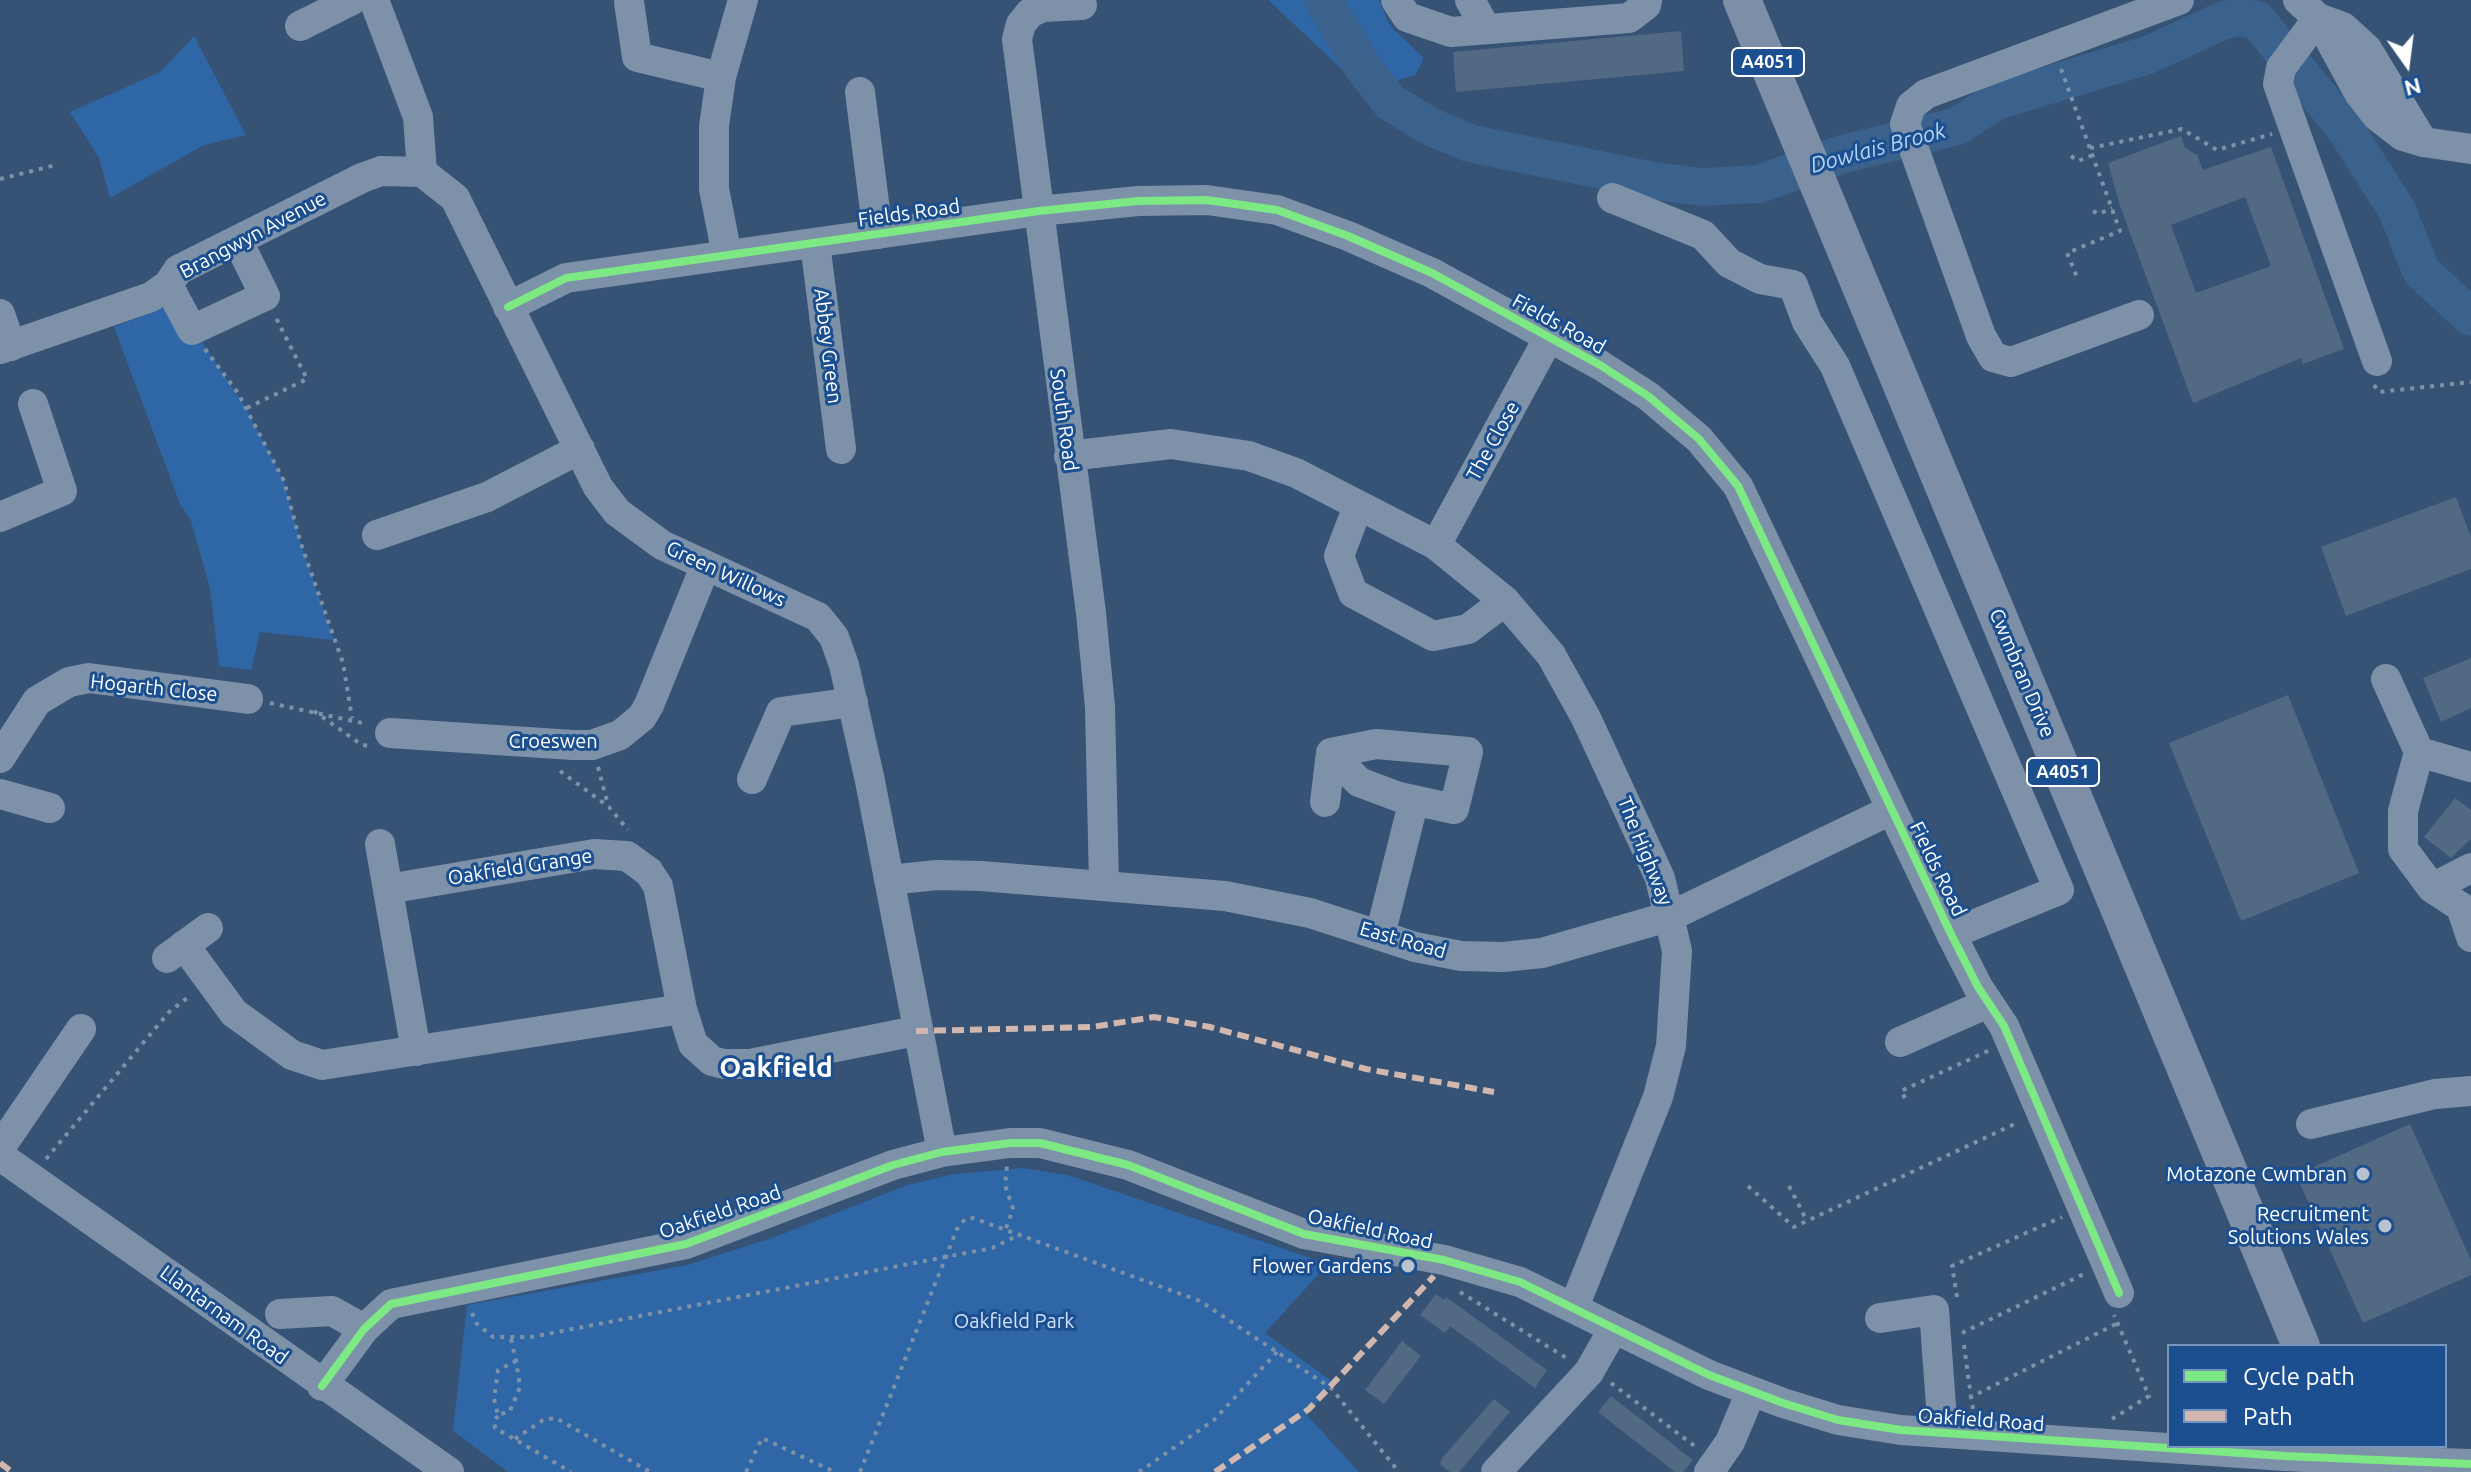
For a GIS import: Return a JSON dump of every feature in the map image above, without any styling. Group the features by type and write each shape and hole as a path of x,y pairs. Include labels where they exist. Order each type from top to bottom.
{"main road":[{"name":"Cwmbran Drive","path":"1742,0 2300,1344"},
{"path":"2344,1448 2353,1472"}],"street":[{"path":"300,26 352,0"},
{"path":"374,0 418,117 422,172"},
{"path":"727,255 716,203 713,159 721,77 743,0"},
{"path":"1396,0 1407,17 1451,32 1629,18 1646,5 1647,0"},
{"path":"1470,0 1486,29"},
{"path":"2139,315 2011,362 1993,357 1981,336 1908,141 1911,106 1926,94 2179,0"},
{"path":"625,2 637,57 721,77"},
{"name":"South Road","path":"1082,5 1043,7 1030,13 1021,24 1017,39 1100,707 1104,884"},
{"path":"2308,9 2278,84 2377,361"},
{"path":"2308,9 2359,93 2377,116 2403,136 2471,149"},
{"path":"860,92 878,234"},
{"name":"Brangwyn Avenue","path":"5,347 151,297 168,285 178,270 371,175 402,169 422,172"},
{"name":"Green Willows","path":"422,172 455,198 598,487 617,512 662,545 818,617 834,637 853,702 942,1152"},
{"path":"1612,198 1703,235 1729,263 1760,279 1793,285 1807,322 1835,366 2059,890 1951,934"},
{"name":"Fields Road","path":"508,307 566,278 1039,211 1138,201 1207,200 1277,210 1348,236 1432,273 1648,396 1699,439 1738,486 1951,934 2010,1040 2119,1293"},
{"path":"168,285 192,330 265,296 238,241"},
{"name":"Abbey Green","path":"815,243 841,449"},
{"path":"0,314 5,347"},
{"name":"The Close","path":"1436,545 1549,337"},
{"path":"0,517 62,491 33,404"},
{"name":"The Highway","path":"1069,456 1171,444 1249,456 1296,473 1436,545 1505,601 1551,655 1586,718 1660,878 1677,951 1677,1001 1668,1059 1658,1097 1574,1307"},
{"path":"377,535 487,497 580,449"},
{"path":"1358,506 1339,556 1353,593 1433,636 1468,629 1505,601"},
{"name":"Croeswen","path":"383,740 592,745 620,735 642,717 705,567"},
{"name":"Hogarth Close","path":"0,758 37,701 61,686 89,678 248,699"},
{"path":"2386,679 2419,752 2403,811 2403,849 2432,888 2461,907 2471,937"},
{"path":"752,779 781,712 853,702"},
{"path":"1376,744 1468,752 1454,809 1359,782 1331,753 1376,744"},
{"path":"2419,752 2471,767"},
{"path":"1325,802 1331,753"},
{"path":"0,794 50,808"},
{"path":"1380,935 1414,800"},
{"name":"East Road","path":"889,880 966,876 1104,884 1266,902 1461,956 1503,957 1542,953 1671,916 1891,810"},
{"path":"380,844 416,1051"},
{"name":"Oakfield Grange","path":"388,889 594,854 627,856"},
{"path":"627,856 649,872 658,886 682,1009 693,1044 712,1061 750,1064 916,1031"},
{"path":"2432,888 2471,868"},
{"path":"186,944 208,981 234,1013 307,1063 337,1064 682,1009"},
{"path":"1900,1042 1988,1003"},
{"path":"0,1148 81,1029"},
{"path":"2311,1124 2435,1094 2471,1091"},
{"name":"Oakfield Road","path":"322,1386 364,1329 391,1304 686,1244 893,1165 942,1152 1010,1143 1040,1143 1098,1156 1304,1234 1483,1270 1574,1307 1751,1392 1851,1423 1973,1435 2106,1458 2285,1456 2471,1464"},
{"name":"Llantarnam Road","path":"0,1156 322,1386 449,1472"},
{"path":"1880,1318 1934,1310 1943,1433"},
{"path":"280,1314 332,1311 364,1329"},
{"path":"1496,1472 1589,1372 1614,1328"},
{"path":"1713,1468 1751,1392"}],"path":[{"path":"2053,48 2120,231 2067,253 2077,277"},
{"path":"2090,148 2182,129 2217,150 2294,127"},
{"path":"2071,156 2078,161 2093,155"},
{"path":"0,179 56,165"},
{"path":"2093,211 2099,214 2112,208"},
{"path":"247,408 307,379 265,296"},
{"path":"192,330 247,408 284,481 300,541 343,663 352,718 248,699"},
{"path":"2377,361 2372,381 2379,392 2471,382"},
{"path":"314,711 362,745 383,740"},
{"path":"592,745 609,807"},
{"path":"554,766 609,807 629,832 627,856"},
{"path":"30,1177 169,1012 208,981"},
{"path":"1905,1098 1901,1091 2010,1040"},
{"path":"1748,1186 1794,1227 2041,1112"},
{"path":"1006,1228 1013,1209 1005,1185 1010,1143"},
{"path":"1789,1186 1807,1221"},
{"path":"1958,1306 1952,1266 2082,1208"},
{"path":"860,1472 945,1258 965,1219 978,1218 1200,1301 1331,1388 1399,1472"},
{"path":"466,1287 476,1323 493,1337 511,1339 945,1258 992,1248 1021,1234"},
{"path":"1962,1333 2106,1264"},
{"path":"1447,1284 1589,1372 1622,1389 1713,1468"},
{"path":"2106,1458 2111,1420 2149,1396 2105,1298 2119,1293"},
{"path":"1960,1320 1973,1435"},
{"path":"1971,1397 2118,1323"},
{"path":"511,1339 519,1391 510,1411 498,1415 494,1421 495,1428 571,1472"},
{"path":"1139,1472 1214,1420 1279,1351"},
{"path":"498,1415 494,1402 498,1370 516,1361"},
{"path":"515,1439 543,1420 553,1417 650,1472"},
{"path":"746,1472 762,1438 835,1472"}],"green space":[{"path":"1268,0 1379,0 1390,26 1424,58 1415,75 1364,90"},
{"path":"194,36 246,135 204,145 110,198 99,158 70,112 160,72"},
{"path":"176,303 246,408 284,481 300,541 334,640 260,632 251,670 219,666 210,588 191,521 180,504 114,327"},
{"name":"Oakfield Park","path":"1022,1168 1068,1175 1328,1264 1265,1333 1333,1382 1307,1415 1359,1472 508,1472 453,1431 467,1305 687,1265 772,1238 907,1185 954,1174"}],"building":[{"path":"1681,31 1684,71 1456,92 1453,52"},
{"path":"2181,136 2185,148 2197,155 2203,170 2271,147 2344,349 2303,364 2301,358 2193,403 2120,206 2108,163","holes":["2245,197 2271,266 2196,293 2171,225"]},
{"path":"2456,497 2471,537 2471,569 2346,616 2321,547"},
{"path":"2471,658 2471,708 2441,722 2423,678"},
{"path":"2288,695 2359,873 2241,921 2169,743"},
{"path":"2455,798 2471,810 2471,839 2451,858 2424,837"},
{"path":"2410,1124 2471,1260 2471,1275 2363,1323 2296,1175"},
{"path":"1436,1294 1444,1300 1446,1297 1547,1370 1535,1388 1450,1326 1445,1333 1420,1315"},
{"path":"1402,1341 1421,1356 1384,1404 1365,1390"},
{"path":"1611,1396 1693,1460 1683,1472 1675,1472 1598,1412"},
{"path":"1494,1399 1510,1412 1459,1472 1450,1472 1440,1464 1442,1458"}],"waterway":[{"name":"Dowlais Brook","path":"1323,0 1363,67 1390,102 1429,126 1469,143 1654,181 1702,187 1759,184 1843,154 1958,126 1996,101 2148,55 2224,20 2239,17 2257,20 2344,127 2397,210 2421,271 2471,317"}],"marked path":[{"path":"916,1031 1092,1027 1154,1017 1210,1027 1366,1069 1494,1092"},
{"path":"1215,1472 1309,1409 1434,1276"},
{"path":"0,1463 12,1472"}],"cycle path":[{"path":"508,307 566,278 1039,211 1138,201 1207,200 1277,210 1348,236 1432,273 1600,365 1648,396 1699,439 1738,486 1951,934 1978,987 2004,1026 2119,1293"},
{"path":"322,1386 364,1329 391,1304 686,1244 893,1165 942,1152 1010,1143 1040,1143 1128,1165 1304,1234 1444,1260 1520,1282 1709,1375 1838,1420 1901,1430 2285,1456 2471,1464"}],"place":[{"name":"Motazone Cwmbran","path":"2363,1174"},
{"name":"Recruitment Solutions Wales","path":"2385,1226"},
{"name":"Flower Gardens","path":"1408,1266"}],"district":[{"name":"Oakfield","path":"776,1068"}]}
